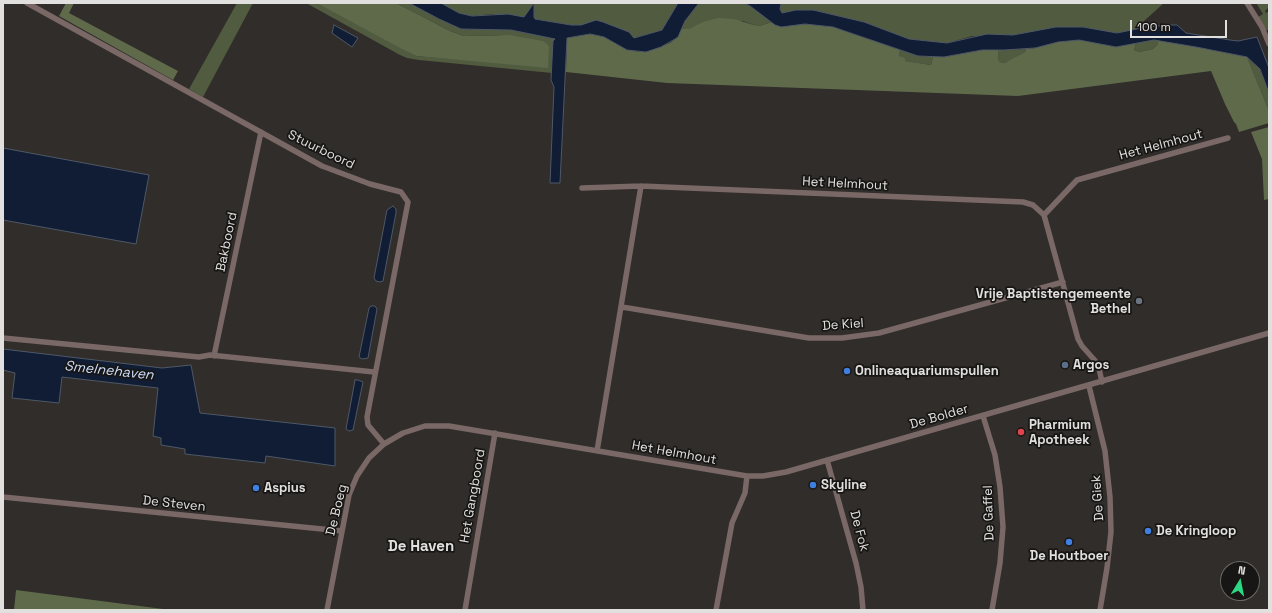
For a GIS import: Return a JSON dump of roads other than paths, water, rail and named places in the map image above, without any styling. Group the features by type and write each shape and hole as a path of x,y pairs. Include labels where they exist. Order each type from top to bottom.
{"street":[{"name":"Stuurboord","path":"27,3 322,166 370,184 401,192 408,202 366,417 368,425 384,444"},
{"path":"1246,3 1265,34 1269,44"},
{"name":"Bakboord","path":"214,356 261,132"},
{"name":"Het Helmhout","path":"582,188 641,186 1023,202 1032,205 1044,215 1052,209 1077,180 1228,138"},
{"path":"597,451 641,186"},
{"path":"1044,215 1078,339 1082,346 1098,364 1102,382"},
{"name":"De Kiel","path":"622,307 809,338 842,338 879,333 1063,282"},
{"name":"De Bolder","path":"747,476 763,476 786,472 1269,334"},
{"path":"3,338 199,356 214,356 374,372"},
{"name":"De Giek","path":"1089,386 1105,451 1110,497 1111,532 1100,610"},
{"name":"De Gaffel","path":"983,416 995,454 1000,487 1003,527 1000,563 992,610"},
{"name":"De Boeg","path":"327,610 350,495 357,476 369,458 384,444 403,433 425,426 449,426 495,433"},
{"name":"Het Helmhout","path":"495,433 747,476"},
{"name":"Het Gangboord","path":"465,610 495,433"},
{"name":"De Fok","path":"827,460 856,563 861,588 863,610"},
{"path":"716,610 732,523 745,493 747,476"},
{"name":"De Steven","path":"3,497 342,531"}],"water":[{"path":"409,3 441,3 459,13 472,16 508,14 524,17 534,3 535,19 571,25 581,25 596,20 629,32 634,38 662,30 678,3 699,3 685,21 678,37 661,47 646,52 627,50 604,37 590,34 567,38 560,183 550,183 554,87 551,80 553,41 555,39 511,30 461,29"},
{"path":"744,3 781,3 780,9 782,13 796,10 813,10 864,22 909,39 947,43 987,34 1013,35 1056,27 1083,27 1117,33 1146,27 1177,25 1186,33 1230,40 1238,41 1257,37 1269,68 1269,93 1260,69 1247,57 1196,47 1154,40 1116,47 1079,40 1058,42 1035,48 982,50 944,57 918,56 833,27 805,24 781,27 775,25"},
{"path":"334,25 358,38 352,47 332,33"},
{"path":"3,148 149,175 136,244 3,220"},
{"path":"393,206 396,209 396,213 383,281 380,282 376,281 374,278 387,210"},
{"path":"371,306 375,306 377,309 368,358 362,359 359,357 369,308"},
{"name":"Smelnehaven","path":"3,349 162,368 191,365 200,413 335,428 335,466 266,456 265,463 185,454 185,449 161,445 161,438 153,436 158,388 62,377 59,403 12,398 15,373 3,370"},
{"path":"355,380 363,382 353,430 349,431 346,429"}],"place":[{"name":"Vrije Baptistengemeente Bethel","path":"1139,301"},
{"name":"Argos","path":"1065,365"},
{"name":"Onlineaquariumspullen","path":"847,371"},
{"name":"Pharmium Apotheek","path":"1021,432"},
{"name":"Skyline","path":"813,485"},
{"name":"Aspius","path":"256,488"},
{"name":"De Kringloop","path":"1148,531"},
{"name":"De Houtboer","path":"1069,542"}],"district":[{"name":"De Haven","path":"421,547"}]}
